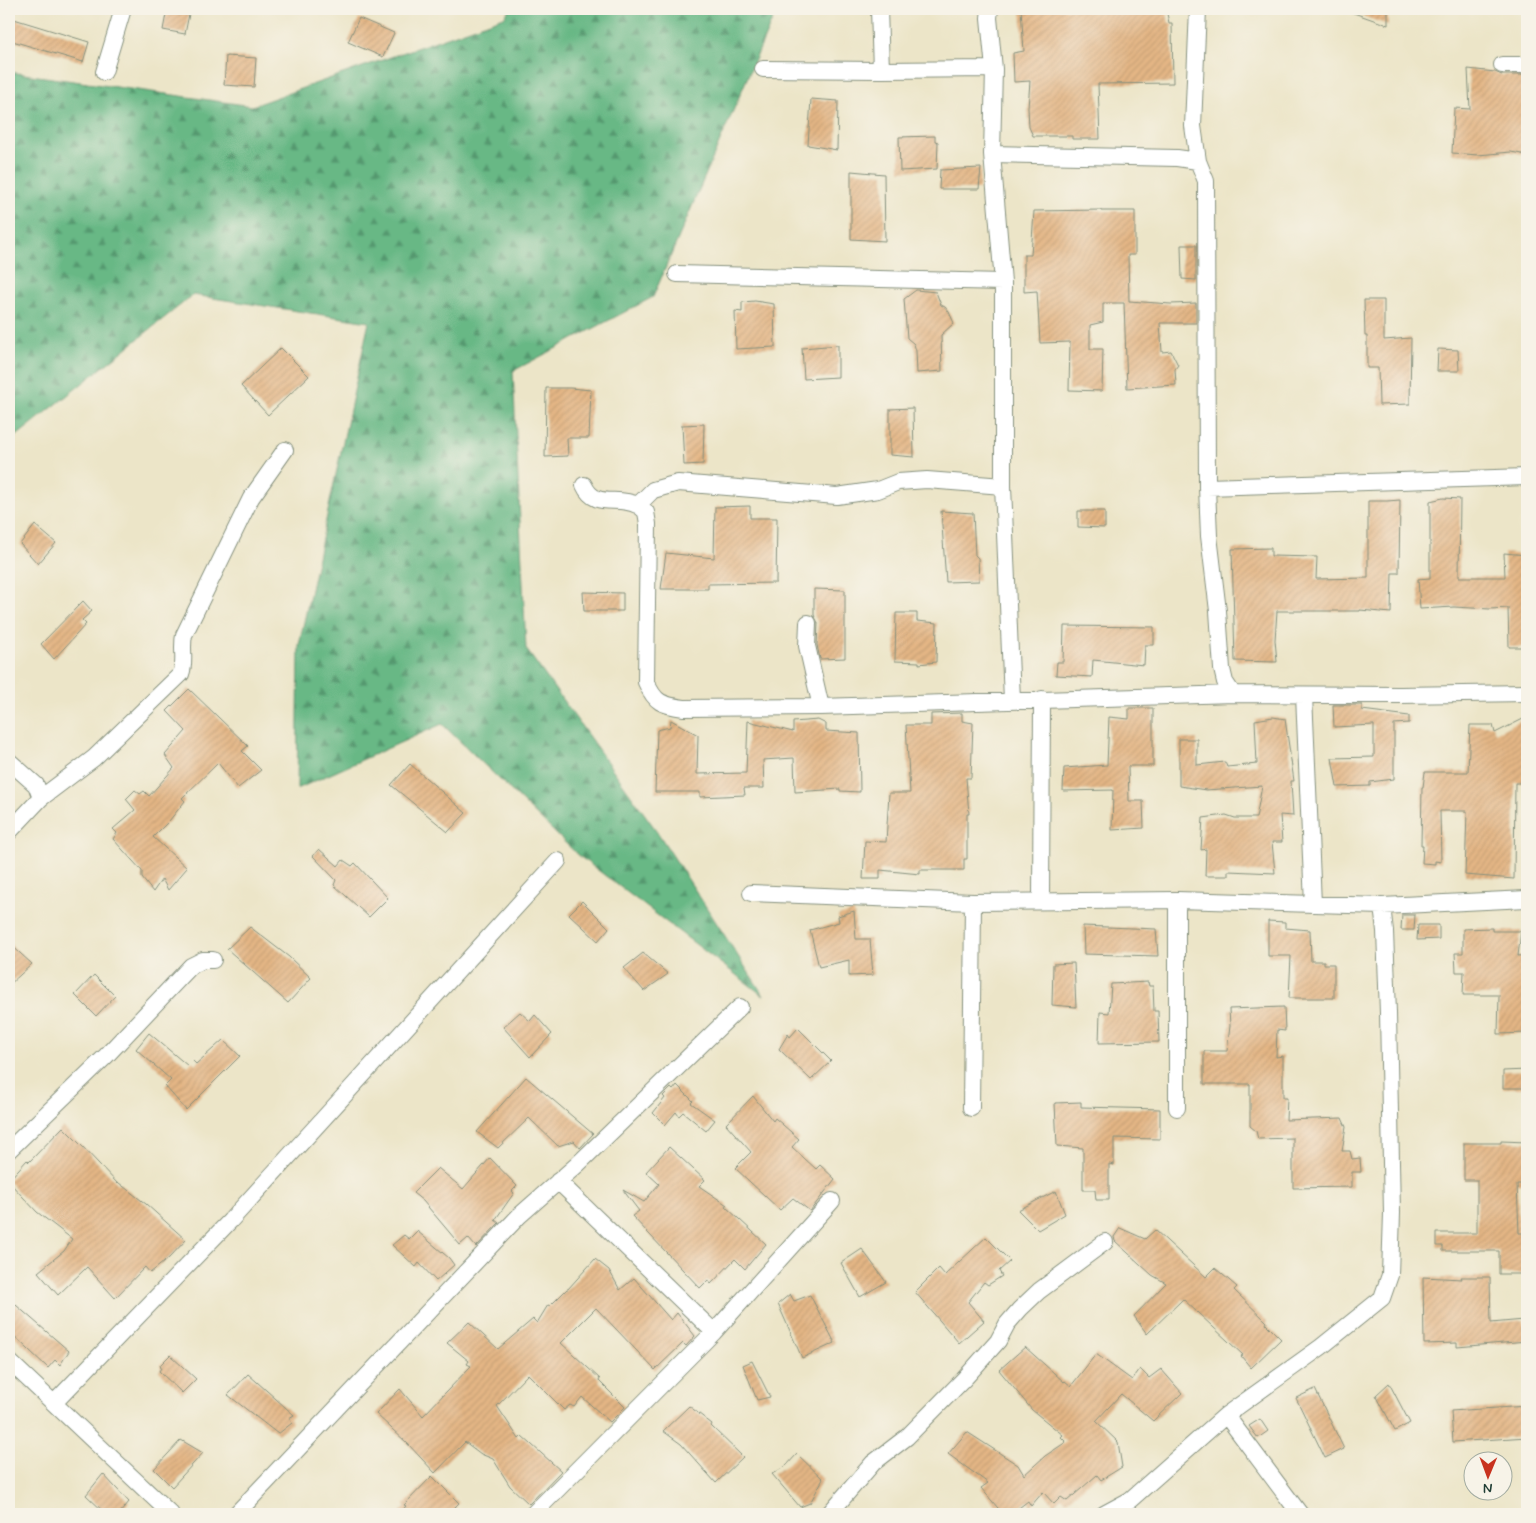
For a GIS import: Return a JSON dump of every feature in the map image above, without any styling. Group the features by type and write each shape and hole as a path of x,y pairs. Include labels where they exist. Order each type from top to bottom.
{"street":[{"path":"104,72 123,9"},
{"path":"879,9 881,70"},
{"path":"990,9 989,18 994,69 992,154 1002,282 1003,486 1012,700"},
{"path":"1198,9 1193,126 1198,161 1206,181 1208,536 1218,611 1222,669 1225,682 1233,694"},
{"path":"1502,65 1527,65"},
{"path":"763,68 994,69"},
{"path":"992,154 1177,158 1198,161"},
{"path":"677,274 1002,282"},
{"path":"9,832 41,798 94,758 181,674 184,667 182,644 184,636 251,498 285,450"},
{"path":"1207,487 1527,477"},
{"path":"638,505 653,490 678,482 837,496 878,490 898,482 926,480 1003,486"},
{"path":"584,485 588,494 596,500 630,502 638,505 646,512 648,524 646,682 652,696 666,705 684,708 821,707 1233,694 1527,693"},
{"path":"808,623 807,646 821,707"},
{"path":"1304,694 1313,904"},
{"path":"1041,901 1042,699"},
{"path":"9,761 36,785 41,798"},
{"path":"54,1403 230,1221 558,861"},
{"path":"751,894 973,902 1178,900 1382,906 1527,899"},
{"path":"1177,1108 1178,900"},
{"path":"970,1108 973,902"},
{"path":"1104,1514 1130,1500 1226,1415 1321,1347 1382,1298 1390,1275 1392,1213 1386,931 1382,906"},
{"path":"9,1150 106,1056 191,966 203,960 213,960"},
{"path":"236,1514 519,1216 585,1157 740,1007"},
{"path":"558,1181 714,1332"},
{"path":"533,1514 714,1332 832,1202"},
{"path":"829,1514 872,1464 907,1437 964,1378 998,1341 1007,1324 1020,1309 1039,1291 1105,1242"},
{"path":"9,1361 171,1514"},
{"path":"1226,1415 1300,1514"}],"green space":[{"path":"510,9 778,9 653,297 513,371 526,649 656,830 764,996 578,855 442,724 297,789 299,645 369,322 193,295 9,442 9,72 252,106 504,17"}],"building":[{"path":"167,9 190,9 185,34 163,30"},
{"path":"1021,9 1166,9 1169,23 1172,23 1173,83 1098,84 1100,139 1072,139 1072,136 1033,136 1029,127 1030,81 1014,82 1013,53 1024,51"},
{"path":"1348,9 1388,9 1388,25 1348,11"},
{"path":"359,18 394,33 383,57 348,42"},
{"path":"14,19 89,42 83,62 9,40"},
{"path":"226,56 256,58 254,87 224,85"},
{"path":"1468,69 1495,72 1502,75 1527,75 1527,155 1511,152 1478,155 1452,153 1454,108 1470,109"},
{"path":"811,99 838,101 837,150 808,145"},
{"path":"935,136 935,141 938,142 937,169 900,171 899,137"},
{"path":"981,168 979,189 939,189 940,170"},
{"path":"851,171 884,174 885,241 851,239"},
{"path":"1034,211 1135,211 1135,255 1128,255 1129,301 1171,304 1196,303 1196,323 1160,323 1162,352 1171,351 1178,365 1175,369 1176,385 1127,388 1124,303 1103,303 1103,322 1090,325 1090,349 1103,349 1102,391 1069,390 1070,342 1040,343 1037,291 1024,292 1024,255 1031,255"},
{"path":"1181,245 1196,245 1196,280 1182,279"},
{"path":"916,290 936,292 941,305 949,312 954,323 941,335 942,371 917,373 914,344 907,338 904,299"},
{"path":"1364,300 1384,300 1384,340 1411,338 1410,404 1379,405 1378,368 1367,368"},
{"path":"755,301 774,304 775,347 736,349 735,311 742,312 742,302"},
{"path":"838,345 838,377 804,379 802,348"},
{"path":"281,348 309,376 268,415 241,386"},
{"path":"1438,349 1458,350 1459,371 1437,371"},
{"path":"546,388 591,390 589,438 567,438 568,456 545,457"},
{"path":"913,408 914,457 890,455 890,409"},
{"path":"704,424 703,464 684,465 682,425"},
{"path":"1443,498 1460,499 1459,577 1505,577 1504,553 1527,555 1527,647 1509,647 1508,608 1454,607 1420,609 1418,579 1430,578 1430,501"},
{"path":"1400,500 1399,573 1392,573 1391,613 1360,610 1277,611 1275,640 1277,662 1235,661 1232,549 1271,548 1271,556 1317,557 1316,579 1368,578 1368,501"},
{"path":"750,506 750,518 777,518 776,583 708,584 708,589 661,589 666,553 714,558 715,507"},
{"path":"941,511 973,513 975,555 978,558 979,581 946,582"},
{"path":"1078,511 1105,511 1105,528 1078,527"},
{"path":"35,525 56,543 38,564 20,544"},
{"path":"814,589 845,590 845,658 820,659 817,645 818,623 814,615"},
{"path":"583,592 623,593 623,611 584,611"},
{"path":"83,601 92,611 82,620 86,624 54,659 41,644"},
{"path":"896,613 917,613 917,621 937,623 936,662 919,664 919,662 895,661"},
{"path":"1064,626 1154,627 1154,645 1145,645 1144,665 1093,660 1092,677 1056,675 1057,662 1063,662"},
{"path":"189,689 248,746 242,751 261,770 238,788 218,763 182,798 185,801 153,837 187,868 168,890 162,879 153,892 142,878 142,871 113,839 117,833 113,829 135,810 126,799 135,790 140,794 144,791 149,796 174,768 165,755 186,731 167,711"},
{"path":"1333,705 1362,705 1362,710 1409,716 1409,723 1394,724 1394,779 1370,782 1370,786 1337,787 1332,758 1374,757 1374,725 1334,727"},
{"path":"1129,708 1153,708 1153,766 1128,766 1129,801 1143,801 1144,828 1112,830 1113,790 1063,791 1064,768 1107,765 1109,717 1129,719"},
{"path":"962,713 962,721 973,723 971,778 966,778 969,814 967,814 967,859 964,859 964,870 920,870 920,874 880,870 880,879 863,879 865,841 886,842 889,793 910,793 906,725 931,725 931,714"},
{"path":"1273,717 1285,719 1294,781 1291,781 1293,816 1280,815 1282,842 1272,842 1275,873 1228,871 1228,876 1205,876 1206,849 1201,850 1203,818 1226,815 1235,818 1256,818 1262,786 1206,790 1179,786 1179,739 1197,739 1197,765 1225,762 1227,767 1257,764 1255,720"},
{"path":"1527,717 1527,783 1515,783 1514,879 1465,875 1467,811 1440,811 1441,862 1435,861 1435,864 1422,863 1422,787 1425,772 1468,772 1470,725 1493,725 1495,733"},
{"path":"671,720 698,735 697,774 746,773 748,721 793,732 793,722 818,720 826,724 826,731 859,733 860,792 840,791 840,789 795,792 794,758 763,760 764,788 744,788 745,795 700,797 700,792 655,792 657,730 670,727"},
{"path":"410,764 466,813 448,832 391,785"},
{"path":"319,849 338,866 343,860 352,866 355,863 388,898 369,917 334,885 336,880 313,856"},
{"path":"582,901 609,928 598,941 569,914"},
{"path":"854,911 856,939 870,939 873,975 849,976 849,960 819,967 810,930 839,922 838,916"},
{"path":"1402,915 1415,915 1414,930 1401,930"},
{"path":"1268,921 1285,922 1285,928 1310,930 1311,961 1324,961 1324,964 1334,964 1334,998 1289,998 1291,956 1268,956"},
{"path":"1418,925 1439,925 1439,939 1417,940"},
{"path":"1083,926 1156,929 1158,956 1084,954"},
{"path":"250,927 289,957 311,978 288,1003 227,949"},
{"path":"1492,928 1492,931 1521,931 1518,956 1527,955 1527,1033 1498,1034 1499,995 1463,995 1464,972 1456,972 1455,953 1463,953 1463,929"},
{"path":"9,943 32,964 9,985"},
{"path":"643,953 668,974 644,991 624,968"},
{"path":"1074,963 1076,1007 1052,1005 1053,964"},
{"path":"94,975 115,996 96,1016 75,995"},
{"path":"1148,982 1149,986 1153,986 1154,1011 1158,1011 1159,1042 1099,1043 1100,1012 1109,1013 1111,984"},
{"path":"1284,1007 1285,1031 1277,1030 1276,1057 1283,1056 1283,1098 1287,1098 1286,1120 1342,1118 1346,1127 1342,1151 1350,1151 1352,1159 1360,1158 1361,1172 1352,1172 1352,1187 1293,1188 1293,1138 1258,1139 1256,1131 1250,1126 1250,1084 1204,1084 1204,1051 1227,1051 1230,1026 1229,1009"},
{"path":"520,1012 530,1021 535,1015 552,1034 530,1057 503,1027"},
{"path":"798,1028 831,1061 811,1080 779,1049 788,1034 790,1037"},
{"path":"149,1033 188,1066 193,1061 196,1064 223,1040 240,1056 186,1110 165,1086 171,1080 136,1049"},
{"path":"1527,1070 1527,1088 1503,1088 1503,1071"},
{"path":"526,1077 593,1134 580,1148 574,1141 558,1146 529,1118 498,1148 477,1132"},
{"path":"677,1085 693,1101 691,1103 715,1120 706,1131 683,1112 679,1116 676,1112 665,1125 653,1113 665,1098 663,1096"},
{"path":"753,1096 773,1121 775,1118 799,1139 792,1147 816,1169 820,1165 835,1179 810,1211 793,1198 780,1210 735,1168 751,1152 726,1124"},
{"path":"1081,1102 1081,1107 1160,1109 1160,1139 1114,1138 1114,1165 1109,1164 1109,1200 1096,1200 1095,1190 1083,1190 1083,1148 1057,1146 1055,1103"},
{"path":"63,1127 118,1184 146,1204 186,1240 169,1258 150,1273 145,1267 115,1298 87,1267 58,1295 38,1272 64,1251 72,1239 37,1212 9,1182 27,1160 29,1162"},
{"path":"1501,1141 1527,1142 1527,1184 1517,1184 1519,1233 1527,1233 1527,1274 1499,1274 1499,1251 1443,1251 1443,1246 1437,1246 1437,1233 1477,1233 1477,1180 1464,1180 1464,1143 1501,1143"},
{"path":"669,1147 705,1180 699,1186 727,1205 726,1207 766,1244 745,1269 735,1259 711,1284 708,1280 700,1288 632,1216 639,1211 623,1190 644,1202 659,1184 646,1172"},
{"path":"490,1158 517,1186 495,1220 499,1223 476,1247 468,1238 460,1245 423,1201 413,1193 438,1168 463,1189"},
{"path":"1056,1191 1065,1214 1038,1230 1018,1210"},
{"path":"1120,1228 1145,1239 1155,1230 1206,1277 1215,1268 1237,1287 1234,1290 1267,1322 1266,1324 1281,1339 1251,1368 1241,1356 1243,1355 1183,1299 1147,1334 1134,1316 1166,1283 1152,1275 1115,1241 1114,1237"},
{"path":"417,1231 449,1258 454,1265 436,1281 419,1263 416,1267 392,1245 404,1235 409,1239"},
{"path":"986,1237 1010,1261 999,1271 1002,1276 988,1285 984,1282 968,1302 984,1321 959,1343 915,1292 939,1268 945,1275"},
{"path":"862,1249 886,1282 860,1297 841,1263"},
{"path":"595,1259 609,1270 620,1290 634,1278 671,1320 677,1313 695,1336 686,1346 683,1343 655,1370 596,1308 561,1343 600,1379 599,1381 625,1407 610,1422 582,1397 574,1407 570,1405 564,1410 528,1374 497,1406 519,1439 522,1436 561,1471 529,1504 510,1486 493,1459 481,1454 465,1442 435,1473 376,1414 400,1389 423,1416 471,1366 467,1364 469,1361 447,1343 469,1322 498,1349 533,1319 537,1323 548,1305 550,1306 568,1289"},
{"path":"1423,1277 1462,1279 1461,1277 1490,1277 1491,1323 1524,1320 1525,1325 1527,1325 1527,1341 1457,1347 1457,1343 1424,1344"},
{"path":"790,1294 794,1301 810,1295 835,1343 802,1358 778,1304"},
{"path":"9,1299 69,1351 60,1365 55,1360 48,1368 9,1331"},
{"path":"1025,1347 1071,1386 1096,1354 1132,1380 1140,1369 1149,1378 1161,1369 1182,1393 1153,1421 1121,1394 1096,1421 1118,1442 1122,1467 1101,1480 1097,1475 1067,1501 1061,1497 1054,1504 1043,1492 1031,1506 1028,1501 1011,1514 1003,1514 981,1488 988,1483 948,1454 967,1432 1018,1465 1024,1475 1045,1456 1066,1442 1061,1437 1063,1435 1032,1410 999,1370"},
{"path":"170,1355 196,1379 182,1393 159,1371 160,1365"},
{"path":"752,1361 770,1397 757,1400 743,1365"},
{"path":"248,1374 294,1415 289,1418 292,1423 278,1434 228,1395"},
{"path":"1389,1383 1410,1423 1395,1431 1376,1395"},
{"path":"1315,1389 1344,1449 1325,1458 1296,1398"},
{"path":"689,1406 712,1424 711,1426 743,1457 716,1483 681,1444 663,1431"},
{"path":"1527,1406 1527,1437 1453,1442 1451,1411"},
{"path":"1260,1419 1268,1431 1258,1438 1249,1426"},
{"path":"181,1440 203,1453 172,1487 154,1469"},
{"path":"797,1454 823,1479 810,1503 800,1507 772,1474 786,1466"},
{"path":"103,1474 129,1502 119,1514 106,1514 86,1495"},
{"path":"432,1476 459,1503 455,1507 460,1514 399,1514 406,1506 404,1505"}]}
